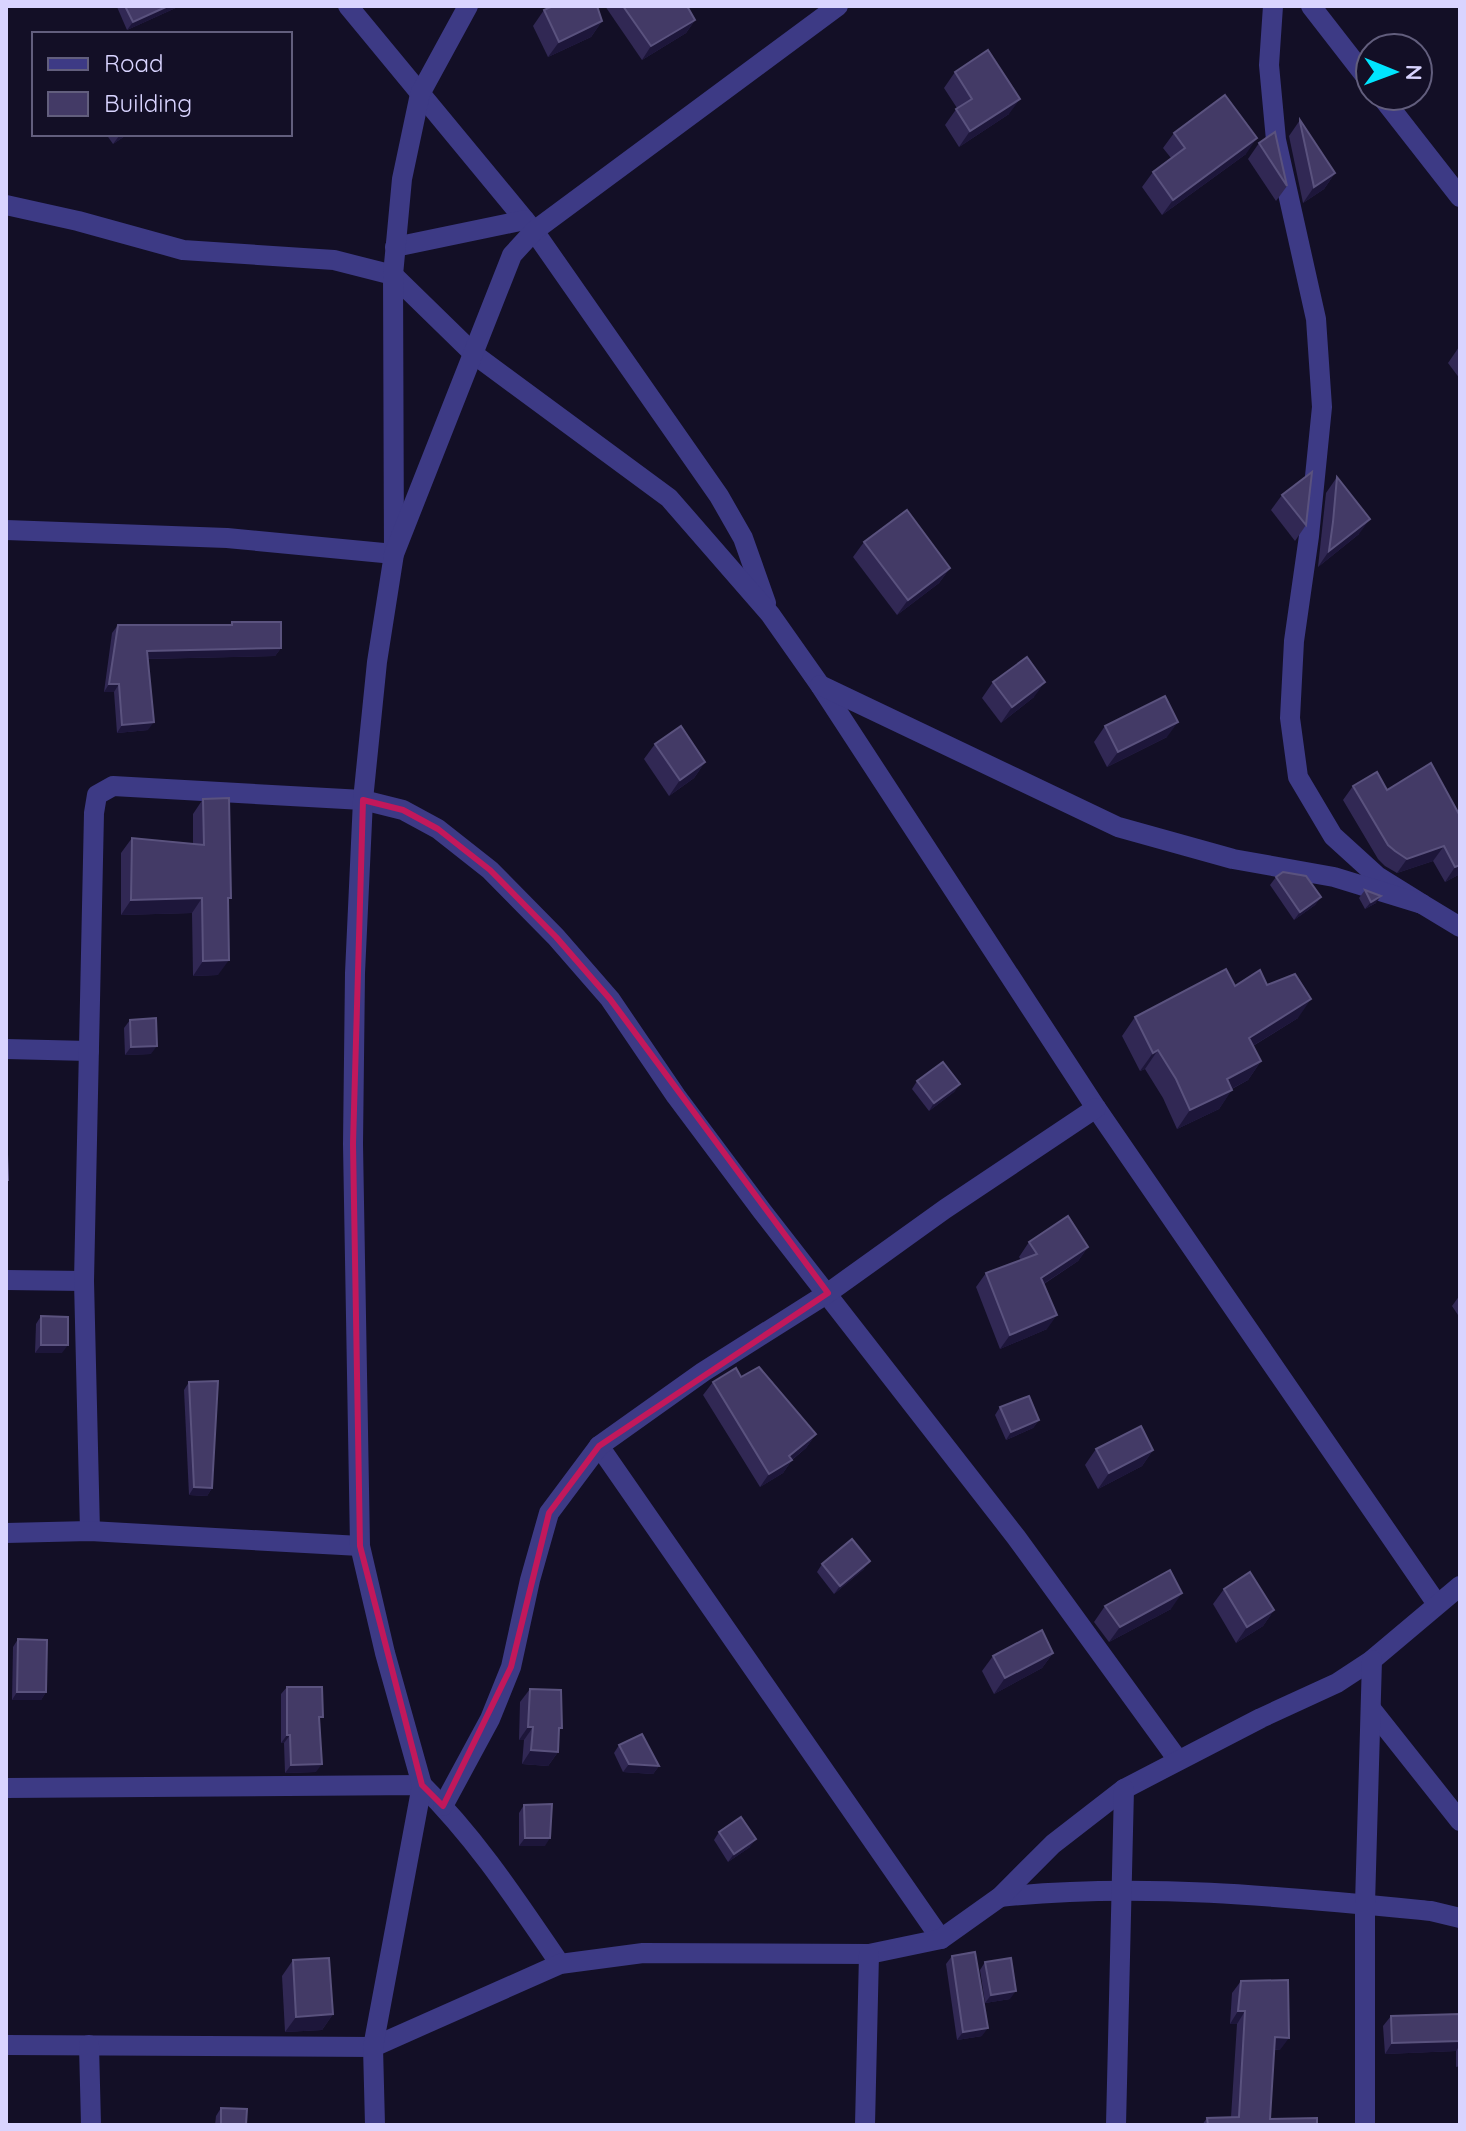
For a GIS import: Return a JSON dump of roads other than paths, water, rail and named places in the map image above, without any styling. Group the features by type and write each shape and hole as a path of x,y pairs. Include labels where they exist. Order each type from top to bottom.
{"street":[{"path":"348,6 529,225 719,496 743,538 770,614"},
{"path":"375,2125 373,2047 422,1785 360,1546 353,1144 355,973 363,800 377,662 394,554 393,275 402,179 420,94 468,6"},
{"path":"394,554 512,255 529,225 838,6"},
{"path":"1273,6 1269,65 1276,140 1316,319 1322,407 1309,536 1294,641 1290,718 1298,777 1333,836 1377,876 1460,927"},
{"path":"1311,6 1354,61"},
{"path":"1394,112 1460,197"},
{"path":"6,205 183,250 334,260 393,275 475,355 669,498 770,614 820,685 1096,1108 1437,1604"},
{"path":"395,247 529,225"},
{"path":"6,530 227,538 394,554"},
{"path":"820,685 1118,827 1233,859 1334,877 1422,904"},
{"path":"90,1531 84,1281 94,813 97,795 113,786 363,800 403,810 438,829 490,870 556,937 610,999 695,1121 1016,1537 1178,1760"},
{"path":"6,1049 89,1051"},
{"path":"443,1806 490,1719 511,1667 549,1513 599,1446 703,1372 828,1293 945,1209 1096,1108"},
{"path":"6,1280 84,1281"},
{"path":"599,1446 941,1939"},
{"path":"6,1533 90,1531 360,1546"},
{"path":"6,2045 373,2047 560,1964 643,1953 869,1954 941,1939 1000,1897 1053,1844 1124,1789 1337,1683 1372,1660 1460,1586"},
{"path":"1365,2125 1365,1904 1372,1660"},
{"path":"1372,1710 1460,1821"},
{"path":"6,1788 422,1785 502,1878 560,1964"},
{"path":"1116,2125 1124,1789"},
{"path":"1000,1897 1054,1891 1231,1894 1365,1904 1431,1911 1460,1918"},
{"path":"865,2125 869,1954"},
{"path":"89,2045 91,2125"}]}
